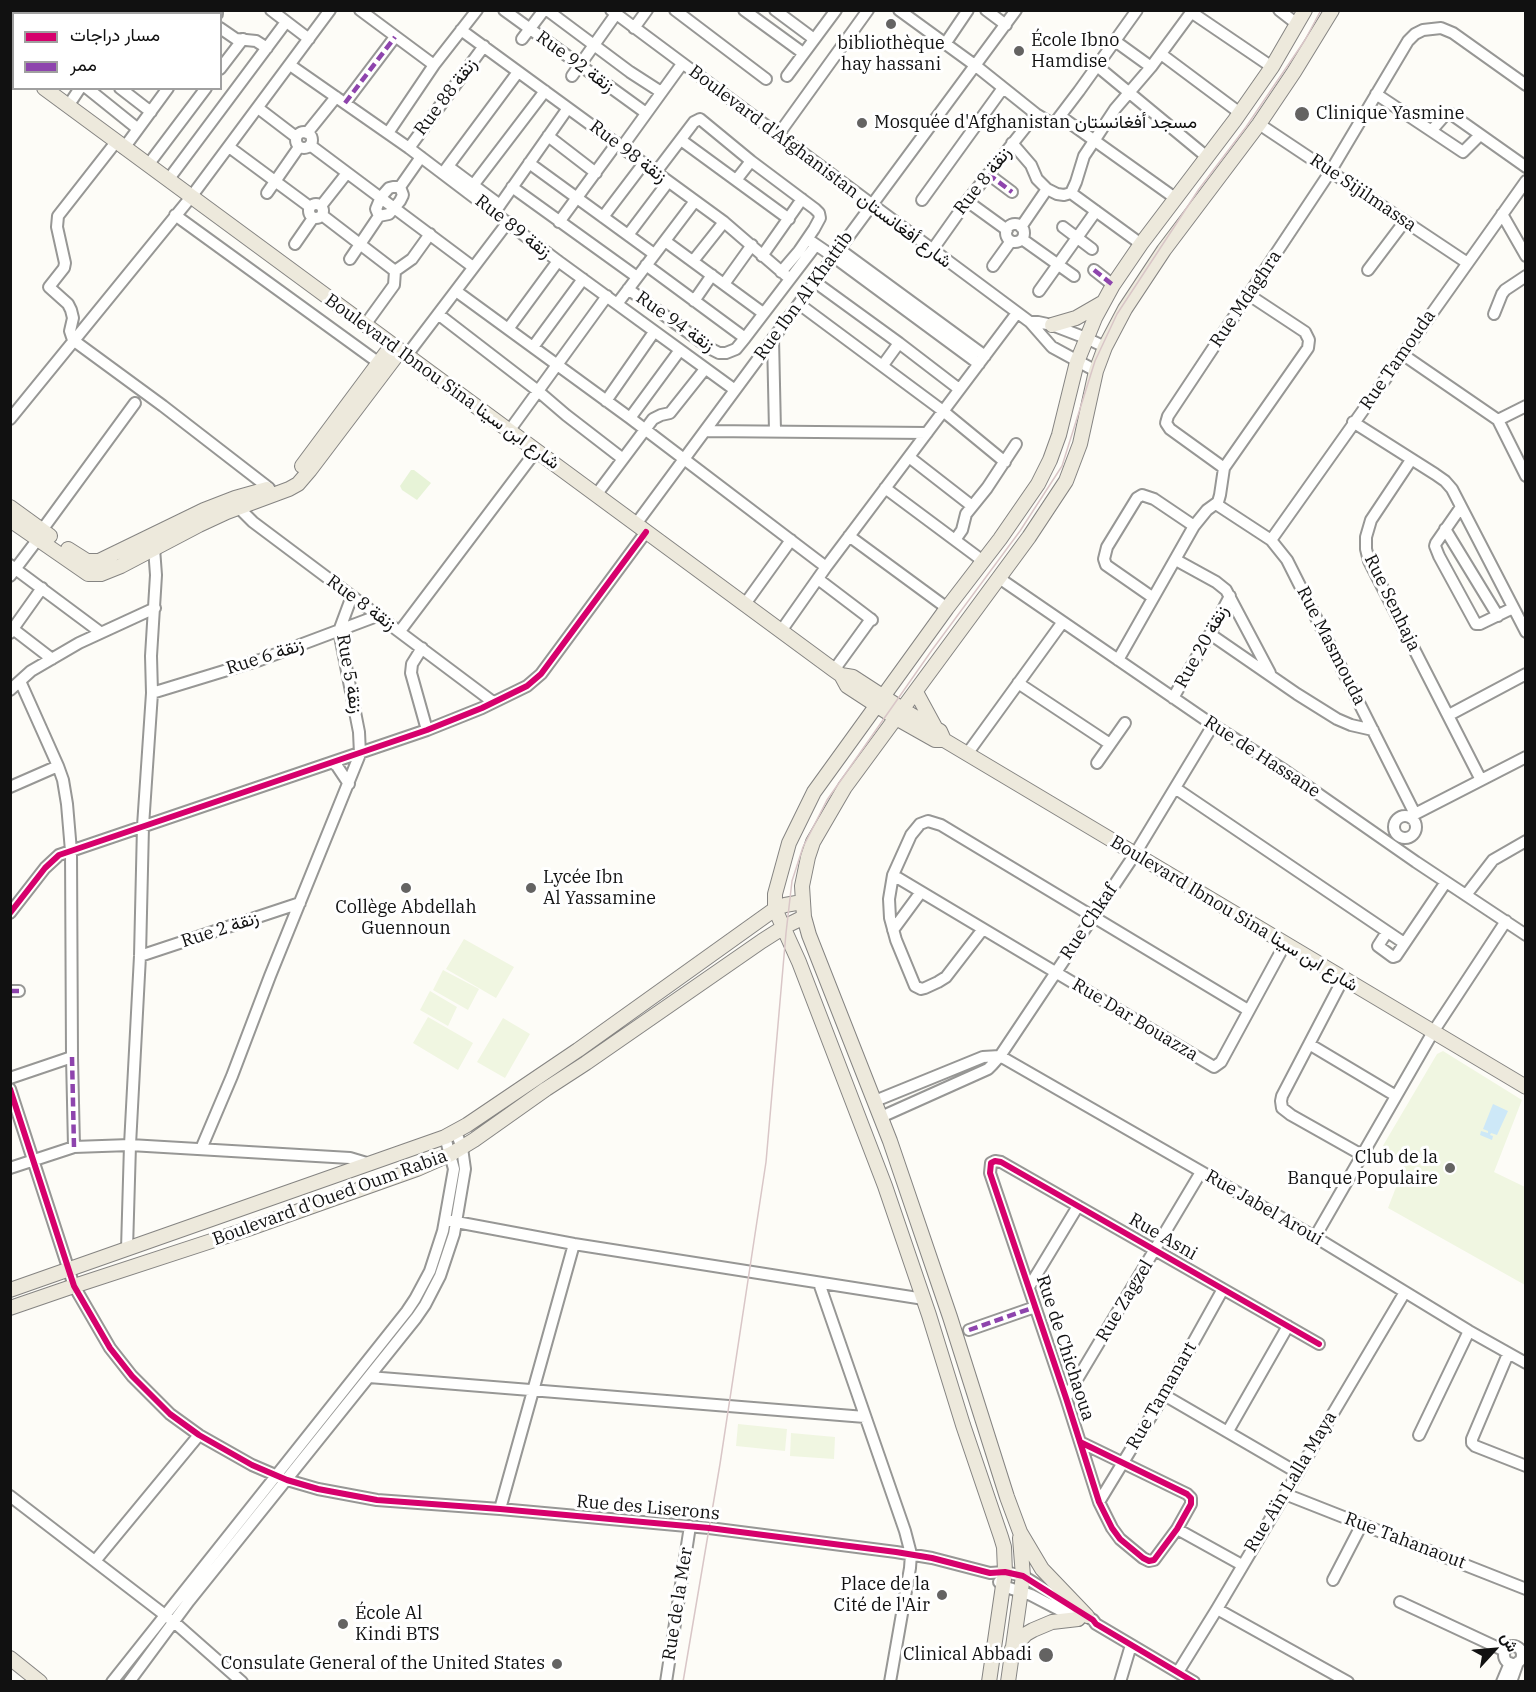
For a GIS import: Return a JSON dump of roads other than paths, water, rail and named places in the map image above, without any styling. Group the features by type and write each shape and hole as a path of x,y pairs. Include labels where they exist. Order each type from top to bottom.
{"main road":[{"path":"989,1682 1004,1579 1002,1537 963,1425 924,1299 862,1123 776,909 775,894 789,843 814,792 1028,500 1050,460 1059,435 1077,362 1086,338 1113,285 1141,244 1240,113 1272,67 1305,10"},
{"path":"1087,1620 1042,1569 1020,1532 941,1290 881,1117 808,935 802,902 802,886 808,857 819,832 845,787 1047,512 1066,481 1080,444 1096,371 1105,347 1125,309 1164,250 1259,124 1332,10"},
{"name":"Boulevard Ibnou Sina شارع ابن سينا","path":"47,90 745,604 837,673 847,686 880,701 935,740 940,735 967,754 1526,1087"},
{"path":"1052,325 1077,318 1104,302"},
{"path":"10,507 84,571 93,568 106,572 121,566 152,543 199,525 237,503 285,482 296,474 379,363 400,350"},
{"path":"237,503 290,489 298,484 400,350"},
{"path":"10,520 40,534"},
{"path":"916,692 940,735"},
{"name":"Boulevard d'Oued Oum Rabia","path":"10,1290 451,1134 578,1050 776,909 802,902"},
{"name":"Boulevard d'Oued Oum Rabia","path":"10,1308 248,1229 417,1169 456,1151 784,927 804,917"},
{"path":"1008,1682 1023,1576 1020,1532"},
{"path":"1012,1649 1026,1634 1052,1622 1087,1620"},
{"path":"10,1658 40,1682"}],"street":[{"path":"271,10 309,39"},
{"path":"10,418 191,197 330,10"},
{"path":"360,10 434,65"},
{"path":"388,133 434,65 477,10"},
{"name":"Rue 92 زنقة","path":"504,10 646,112"},
{"path":"522,39 545,10 661,92"},
{"path":"634,28 647,10"},
{"path":"675,10 766,79"},
{"path":"744,10 803,53"},
{"path":"776,10 814,39"},
{"path":"787,76 836,10"},
{"path":"778,135 868,10"},
{"path":"899,10 976,66 1036,114 1055,120 1094,141 1176,198"},
{"path":"945,44 968,10"},
{"path":"986,10 1006,25"},
{"name":"Rue Ibn Al Khattib","path":"10,913 45,868 59,855 427,730 527,686 541,674 641,528 683,459 1016,10"},
{"path":"1055,120 1137,10"},
{"path":"1279,10 1297,24"},
{"path":"1012,143 1031,165 1037,179 1047,189 1057,194 1071,193 1084,156 1115,109 1151,67 1192,11 1272,67"},
{"path":"572,76 614,12"},
{"name":"Boulevard d'Afghanistan شارع أفغانستان","path":"614,12 1030,322 1052,347 1096,371"},
{"path":"168,180 286,22"},
{"name":"Rue Mdaghra","path":"1224,468 1170,429 1166,423 1168,416 1330,172 1408,41 1415,34 1441,28 1453,33 1526,86"},
{"path":"222,29 236,39 256,41 267,48"},
{"name":"Rue 98 زنقة","path":"461,30 724,222 786,276"},
{"path":"267,193 303,140 341,100 394,37"},
{"path":"222,66 243,39"},
{"path":"1115,41 1151,67"},
{"name":"Rue 88 زنقة","path":"409,148 484,46"},
{"path":"1161,54 1240,113"},
{"path":"559,222 682,64"},
{"name":"Rue 89 زنقة","path":"290,65 421,157 446,170 471,188 497,208 508,222 558,261 735,390"},
{"path":"1097,66 1207,157"},
{"path":"446,170 518,72"},
{"path":"922,200 1003,88"},
{"path":"68,106 80,90"},
{"path":"89,90 138,129"},
{"path":"123,90 151,112"},
{"path":"167,90 138,129 120,145 58,216 59,241 65,263 64,268 49,287 68,304 71,310 73,318 70,331 73,340 164,406 269,488"},
{"path":"148,165 204,90"},
{"path":"471,188 545,91"},
{"path":"1376,94 1464,153 1479,136"},
{"path":"258,108 473,267"},
{"path":"497,208 568,108"},
{"path":"1432,130 1444,115 1449,113 1526,167"},
{"name":"Rue 8 زنقة","path":"933,249 967,201 1036,114"},
{"path":"656,172 694,122 700,119 802,199 762,256"},
{"name":"Rue Sijilmassa","path":"1259,124 1466,262"},
{"path":"548,136 596,172"},
{"path":"681,140 789,219"},
{"path":"230,147 395,272"},
{"path":"350,259 379,216 389,214 395,208 402,197 400,187 421,157"},
{"path":"737,179 751,161"},
{"path":"529,163 654,254"},
{"path":"603,217 644,163"},
{"path":"295,244 347,173"},
{"path":"988,174 1012,192"},
{"name":"Rue Tamouda","path":"1271,540 1466,262 1526,181"},
{"path":"628,235 668,182"},
{"path":"379,216 376,209 381,197 389,188 400,187"},
{"path":"512,187 637,278"},
{"path":"1022,227 1047,189"},
{"path":"1071,193 1141,244"},
{"name":"Rue 94 زنقة","path":"628,288 711,349 719,353 732,351 745,338 786,276 812,242 820,218 819,213 802,199"},
{"path":"617,304 695,201"},
{"path":"967,201 1007,230"},
{"path":"1040,291 1096,211"},
{"path":"1503,214 1526,256"},
{"path":"175,215 379,363"},
{"path":"1368,270 1404,221"},
{"path":"400,350 438,314 508,222"},
{"path":"693,261 724,222"},
{"path":"993,267 1016,240 1024,233 1022,227 1015,224 1007,230 1007,236 1016,240 1058,265 1074,276"},
{"path":"1063,227 1092,249"},
{"path":"365,325 394,285 395,272 411,259 430,234"},
{"path":"665,241 763,313"},
{"path":"812,242 836,253 982,360"},
{"path":"724,284 752,245"},
{"path":"508,329 558,261"},
{"path":"646,265 745,338"},
{"path":"1094,270 1113,285"},
{"path":"694,301 712,275"},
{"path":"1494,314 1505,290 1526,276"},
{"path":"533,347 583,279"},
{"path":"815,282 959,389"},
{"path":"456,291 630,418 826,567"},
{"path":"509,431 607,296"},
{"path":"1118,660 1194,526 1207,510 1216,504 1220,495 1224,468 1308,348 1308,336 1305,332 1249,296"},
{"path":"629,313 640,297"},
{"path":"799,303 884,365 1005,462"},
{"path":"781,631 849,536 1017,313"},
{"path":"438,314 623,459"},
{"name":"Boulevard d'Afghanistan شارع أفغانستان","path":"1030,322 1052,325 1105,347"},
{"path":"606,401 654,332"},
{"path":"773,338 775,431"},
{"path":"884,365 899,343"},
{"path":"630,418 680,350"},
{"path":"1402,354 1498,420 1526,476"},
{"path":"596,495 655,418 670,413 705,369"},
{"path":"100,632 42,588 12,570 135,403"},
{"path":"1498,420 1526,406"},
{"path":"1353,423 1445,481 1452,489 1526,632"},
{"path":"706,431 927,433"},
{"path":"955,540 962,530 966,514 1016,444"},
{"path":"400,632 536,451"},
{"path":"909,457 972,506"},
{"name":"Rue Senhaja","path":"1411,459 1371,519 1366,537 1366,549 1377,578 1481,780"},
{"path":"885,488 983,561"},
{"path":"1152,597 1106,565 1104,559 1107,547 1137,498 1142,495 1154,500 1194,526"},
{"name":"Rue 8 زنقة","path":"237,503 253,522 493,702"},
{"name":"Rue Masmouda","path":"1216,504 1271,540 1281,551 1295,574 1373,730 1413,816"},
{"path":"1461,507 1435,546 1475,623 1480,624 1513,609"},
{"path":"1445,529 1498,616"},
{"path":"849,536 947,608"},
{"path":"745,604 791,540"},
{"path":"127,1249 140,956 143,826 152,693 151,656 156,575 152,543"},
{"path":"1176,560 1226,590 1270,674"},
{"name":"Rue de Hassane","path":"999,578 1213,725 1395,841 1446,882 1526,935"},
{"path":"818,579 871,620 837,673"},
{"path":"42,588 12,631 52,658"},
{"name":"Rue 5 زنقة","path":"351,596 339,631 359,732 360,754"},
{"name":"Rue 20 زنقة","path":"1173,698 1230,596"},
{"path":"10,690 31,671 52,658 100,632 155,608"},
{"name":"Rue 6 زنقة","path":"152,693 260,660 377,616"},
{"path":"967,754 1062,622"},
{"path":"1210,634 1337,719 1360,728 1373,730"},
{"path":"423,648 412,664 411,672 427,730"},
{"path":"1449,715 1526,674"},
{"path":"20,681 58,765 67,804 71,851 74,1147"},
{"path":"1018,683 1110,744"},
{"path":"1097,763 1125,723"},
{"name":"Rue Chkaf","path":"881,1117 988,1069 1000,1056 1135,854 1213,725"},
{"path":"201,1149 360,754"},
{"path":"1395,841 1412,835 1415,827 1413,816 1526,757"},
{"path":"333,763 349,784"},
{"path":"10,787 58,765"},
{"path":"1175,788 1396,937"},
{"path":"983,929 946,976 938,982 917,988 913,983 890,918 889,899 893,875 916,828 924,822 934,822 1248,1010 1285,944"},
{"path":"1467,895 1493,860 1526,841"},
{"name":"Rue Dar Bouazza","path":"893,875 1214,1067 1221,1062 1248,1010"},
{"path":"1396,937 1395,957 1392,957 1378,946 1396,937 1446,882"},
{"path":"894,930 921,892"},
{"name":"Rue 2 زنقة","path":"140,956 300,903"},
{"path":"1315,1238 1433,1032 1506,921"},
{"path":"1343,979 1281,1101 1282,1108 1291,1115 1362,1155"},
{"path":"1309,1044 1396,1096"},
{"path":"875,1101 983,1057 1000,1056"},
{"name":"Rue Jabel Aroui","path":"1000,1056 1526,1363"},
{"path":"10,1078 72,1057"},
{"name":"Rue des Liserons","path":"10,1089 68,1270 74,1286 100,1333 132,1376 156,1402 199,1435 233,1455 287,1480 333,1493 376,1500 690,1526 911,1554 990,1573 1004,1579"},
{"path":"112,1682 169,1619 287,1480 416,1318 429,1298 446,1261 456,1151 451,1134"},
{"path":"10,1168 74,1147 130,1145 350,1158 370,1164"},
{"name":"Rue Asni","path":"991,1163 1000,1162 1319,1344"},
{"name":"Rue de Chichaoua","path":"991,1163 990,1173 1099,1502 1112,1528 1120,1539 1149,1561 1158,1556 1177,1529"},
{"name":"Rue Zagzel","path":"1066,1398 1201,1172"},
{"path":"1029,1287 1078,1206"},
{"path":"450,1221 574,1244 924,1299"},
{"path":"129,1682 169,1619 276,1476 407,1311 430,1271 450,1221"},
{"path":"500,1509 574,1244"},
{"path":"819,1283 909,1542 910,1568 890,1682"},
{"name":"Rue Tamanart","path":"1099,1502 1164,1395 1223,1289"},
{"name":"Rue Aïn Lalla Maya","path":"1178,1672 1405,1293"},
{"path":"969,1330 1035,1307"},
{"path":"1228,1431 1288,1326"},
{"path":"1419,1435 1469,1331"},
{"path":"1508,1354 1472,1443 1526,1466"},
{"path":"369,1377 865,1417"},
{"path":"1164,1395 1298,1473"},
{"path":"95,1562 199,1435"},
{"path":"1080,1442 1187,1494 1191,1498 1191,1504 1177,1529 1242,1566"},
{"name":"Rue Tahanaout","path":"1285,1494 1526,1589"},
{"path":"10,1496 169,1619 242,1682"},
{"path":"1333,1580 1362,1524"},
{"name":"Rue de la Mer","path":"666,1682 690,1526"},
{"path":"1004,1579 1023,1576 1087,1620 1194,1682"},
{"path":"1004,1579 1021,1592 1087,1620"},
{"path":"1400,1602 1505,1651 1504,1658 1514,1663 1507,1680"},
{"path":"1217,1609 1348,1682"},
{"path":"1120,1682 1131,1645"}],"water":[{"path":"1493,1104 1508,1111 1497,1135 1491,1133 1492,1140 1480,1135 1481,1131 1488,1133 1483,1129"}],"tram line":[{"path":"683,1682 720,1464 766,1162 792,881 803,847 827,800 932,650 1020,531 1062,466 1095,361 1117,314 1199,189 1246,127 1305,40 1321,10"}],"place":[{"name":"bibliothèque hay hassani","path":"891,24"},
{"name":"École Ibno Hamdise","path":"1019,51"},
{"name":"Clinique Yasmine","path":"1302,114"},
{"name":"Mosquée d'Afghanistan مسجد أفغانستان","path":"862,123"},
{"name":"Collège Abdellah Guennoun","path":"406,888"},
{"name":"Lycée Ibn Al Yassamine","path":"531,888"},
{"name":"Club de la Banque Populaire","path":"1450,1168"},
{"name":"Place de la Cité de l'Air","path":"942,1595"},
{"name":"École Al Kindi BTS","path":"343,1624"},
{"name":"Clinical Abbadi","path":"1046,1655"},
{"name":"Consulate General of the United States","path":"557,1664"}]}
